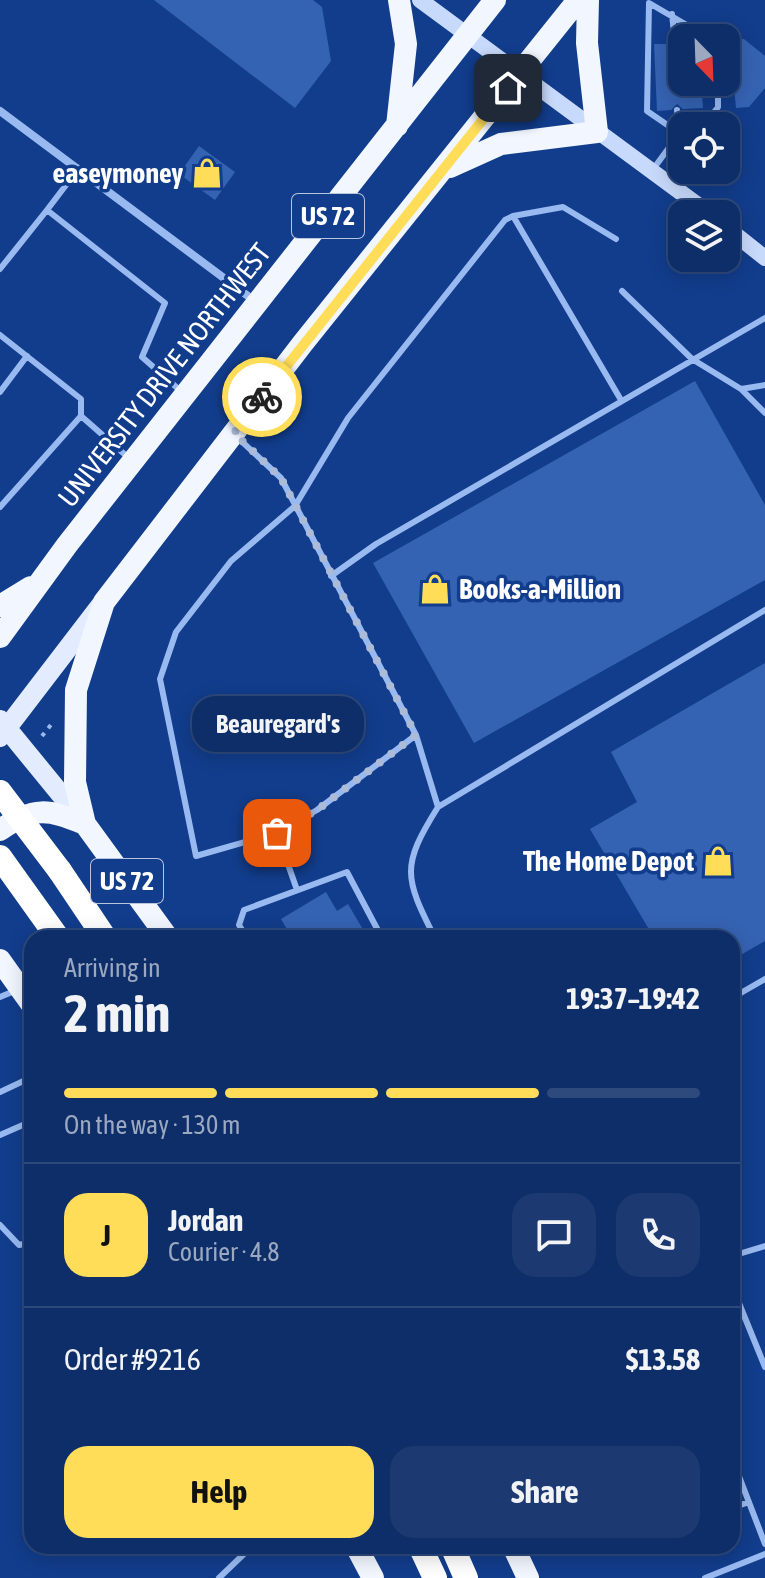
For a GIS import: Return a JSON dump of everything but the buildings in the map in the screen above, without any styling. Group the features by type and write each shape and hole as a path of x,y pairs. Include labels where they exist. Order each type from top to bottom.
{"highway":[{"path":"397,128 406,44 399,0"},
{"name":"UNIVERSITY DRIVE NORTHWEST","path":"0,637 133,461 495,0"},
{"name":"US 72","path":"162,930 85,824 75,782 73,737 76,690 104,602 234,433 578,0"},
{"path":"442,171 501,144 597,132 587,43 588,0"},
{"path":"0,606 44,576"},
{"path":"0,792 60,871 100,930"},
{"path":"0,830 34,811 53,811 85,824"},
{"path":"0,857 53,930"},
{"path":"0,960 17,997"},
{"path":"360,1554 373,1578"},
{"path":"424,1554 435,1578"},
{"path":"456,1554 466,1578"},
{"path":"517,1554 528,1578"}],"main road":[{"path":"420,0 691,200"},
{"path":"740,238 765,258"},
{"name":"US 72","path":"2,729 104,602"},
{"path":"2,729 85,824"}],"street":[{"path":"0,111 259,304"}],"lane":[{"path":"668,126 647,111 650,2 687,24"},
{"path":"672,14 673,24"},
{"path":"651,171 668,151"},
{"path":"0,269 79,168"},
{"path":"416,735 317,810 277,833 196,856 160,679 176,632 231,561 295,506 355,408 505,220 563,207 616,239"},
{"path":"47,210 165,303 142,357 186,395"},
{"path":"513,216 621,400"},
{"path":"622,291 692,359 741,389 765,413"},
{"path":"331,576 376,544 765,318"},
{"path":"0,335 81,399 81,416 0,507"},
{"path":"0,392 27,356"},
{"path":"741,389 765,385"},
{"path":"81,416 133,461"},
{"path":"234,433 281,478 416,735 438,807"},
{"path":"432,930 409,872 417,841 438,807 765,610"},
{"path":"277,833 297,890"},
{"path":"242,930 239,925 244,910 347,872 378,930"},
{"path":"740,993 765,979"},
{"path":"0,1092 24,1081"},
{"path":"0,1135 24,1124"},
{"path":"0,1225 19,1245 24,1244"},
{"path":"740,1254 765,1246"},
{"path":"740,1306 765,1367"},
{"path":"740,1479 765,1544"},
{"path":"740,1505 749,1502"},
{"path":"219,1578 244,1554"},
{"path":"705,1578 765,1554"}],"path":[{"path":"42,736 58,716"}],"way so far":[{"path":"262,397 234,433 281,478 416,735 317,810 277,833"}],"place":[{"name":"easeymoney","path":"207,173"},
{"name":"Books-a-Million","path":"435,589"},
{"name":"Beauregard's","path":"277,833"},
{"name":"The Home Depot","path":"718,861"}],"route":[{"path":"262,397 508,88"}]}
